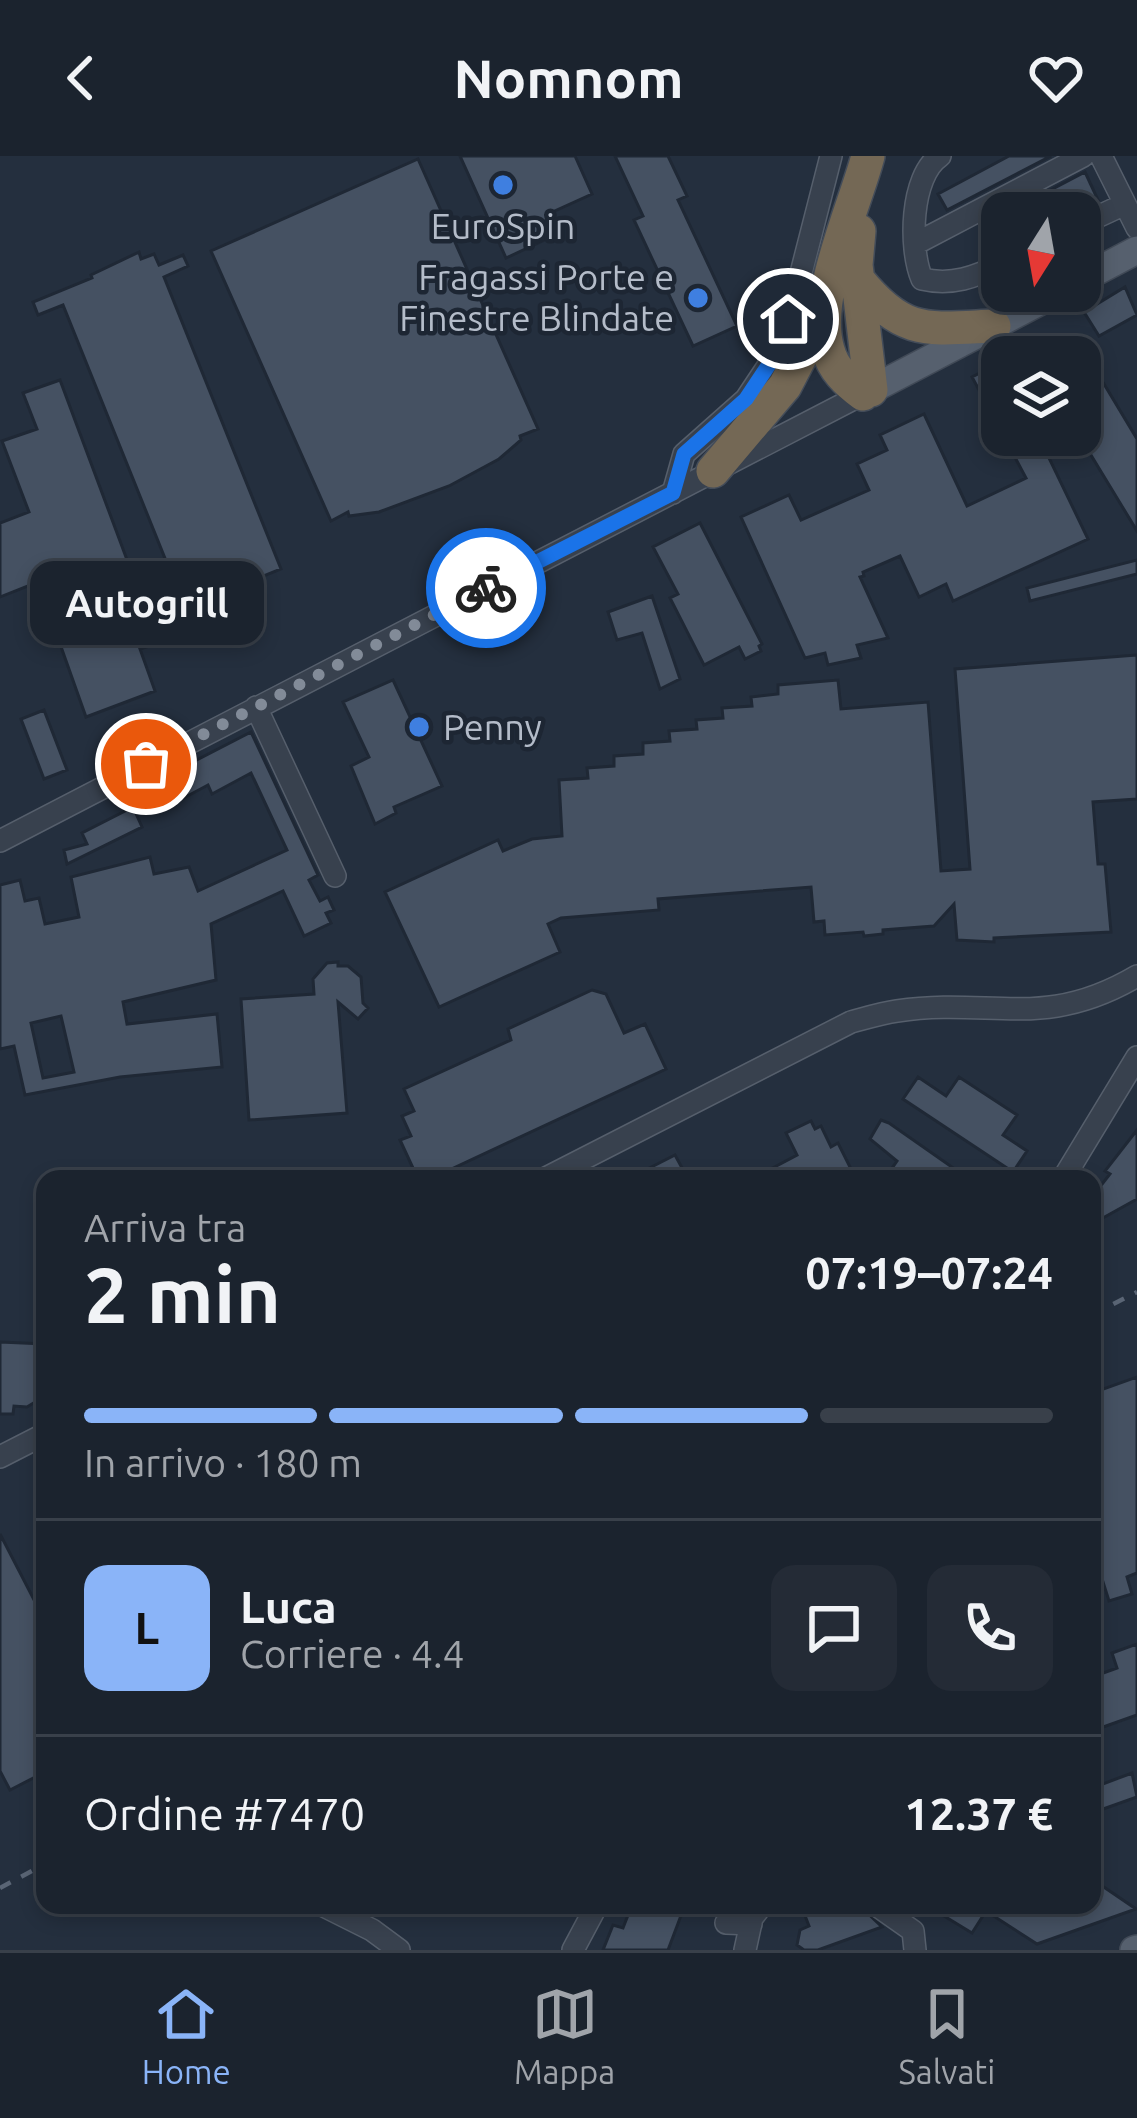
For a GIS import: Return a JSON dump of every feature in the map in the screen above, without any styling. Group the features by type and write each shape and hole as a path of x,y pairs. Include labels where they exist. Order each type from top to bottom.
{"highway":[{"path":"867,392 858,240 873,156"},
{"path":"713,471 785,386 823,313 873,156"},
{"path":"859,281 890,316 923,328 994,326"},
{"path":"823,313 834,365 867,392"}],"main road":[{"path":"1101,272 1133,261"},
{"path":"867,392 1020,312"}],"street":[{"path":"673,493 684,454 746,399 768,366 798,285 831,156"},
{"path":"940,156 926,165 918,189 914,261 922,279 944,284 981,274"},
{"path":"915,244 1081,156"},
{"path":"1102,156 1137,229"},
{"path":"1101,215 1125,203"},
{"path":"0,841 867,392"},
{"path":"256,707 335,876"},
{"path":"562,1170 851,1022 898,1011 1045,1011 1099,998 1136,978"},
{"path":"1068,1170 1137,1057"},
{"path":"0,1457 36,1439"},
{"path":"340,1914 399,1950"},
{"path":"573,1950 592,1914"},
{"path":"889,1914 913,1931 915,1950"},
{"path":"726,1923 757,1915"},
{"path":"746,1950 757,1915"}],"building":[{"name":"EuroSpin","path":"460,156 575,156 592,194 546,215 555,235 506,258"},
{"path":"615,156 668,156 687,196 678,200 737,326 693,346 634,220 643,216"},
{"path":"1009,156 1051,156 947,210 938,194"},
{"path":"418,159 538,429 520,436 499,459 449,486 379,512 349,516 348,512 331,521 211,251"},
{"path":"1085,172 1094,192 1047,192"},
{"path":"139,252 141,259 154,254 159,265 183,255 188,266 164,277 281,569 185,608 63,305 38,315 33,302"},
{"path":"1125,287 1137,315 1099,336 1084,312 1101,312 1101,302"},
{"path":"981,372 981,394 972,377"},
{"path":"1101,379 1137,439 1137,531 1092,456 1101,456"},
{"path":"60,380 158,643 140,649 155,691 86,717 38,582 0,597 0,523 29,512 2,441 37,429 23,393"},
{"path":"924,414 967,506 1026,478 1014,456 1048,456 1088,539 953,601 946,584 919,597 900,556 863,572 860,577 888,638 857,645 861,658 828,665 825,653 805,658 741,517 789,495 801,520 869,490 857,464 887,450 880,435"},
{"path":"700,523 762,644 761,651 745,659 739,647 704,665 670,598 678,594 653,547"},
{"path":"1137,560 1137,574 1030,601 1027,588"},
{"path":"652,596 680,679 660,689 642,633 617,640 608,612"},
{"path":"1137,655 1137,799 1093,802 1111,932 994,938 994,942 957,940 954,904 934,926 864,936 863,932 825,935 824,921 814,922 811,887 658,899 659,910 561,918 548,924 560,952 439,1007 385,892 498,840 503,851 532,839 562,836 559,780 588,778 587,768 614,766 614,756 643,754 643,743 670,741 669,731 697,729 696,720 723,718 722,708 752,706 751,697 778,694 778,685 838,680 841,709 928,702 941,871 970,869 955,669"},
{"path":"393,680 442,786 394,807 396,813 375,824 351,766 369,757 343,702"},
{"path":"44,710 67,770 44,779 21,719"},
{"path":"251,732 318,875 309,880 320,901 328,897 334,910 326,913 331,923 304,936 283,891 211,924 216,980 123,1002 127,1024 217,1014 222,1067 120,1077 25,1095 14,1046 0,1049 0,885 20,880 25,901 39,898 45,924 79,917 71,877 150,857 154,874 189,867 198,891 287,850 251,773 212,794 208,785 165,808 154,782","holes":["61,1016 74,1072 43,1078 31,1023"]},
{"path":"133,807 142,827 67,864 64,850 87,844 82,833"},
{"path":"338,962 361,977 363,1003 368,1008 358,1019 338,1002 347,1113 249,1120 241,999 314,994 313,979 327,963"},
{"path":"592,990 606,994 624,1033 645,1024 666,1069 449,1170 414,1170 400,1140 411,1136 402,1116 414,1111 404,1089 511,1040 508,1029"},
{"path":"918,1077 946,1096 959,1077 1017,1115 1003,1135 1027,1151 1010,1170 903,1099"},
{"path":"881,1120 956,1170 891,1170 897,1161 870,1139"},
{"path":"811,1121 815,1129 821,1126 831,1147 838,1143 852,1170 769,1170 797,1155 786,1133"},
{"path":"1137,1130 1137,1199 1101,1219 1101,1186 1110,1174 1105,1171"},
{"path":"675,1155 683,1170 646,1170"},
{"path":"0,1342 36,1344 36,1402 14,1406 13,1414 0,1414"},
{"path":"1137,1377 1137,1573 1127,1577 1132,1594 1109,1601 1101,1576 1101,1390"},
{"path":"0,1534 36,1604 36,1777 10,1790 0,1771"},
{"path":"1137,1644 1137,1715 1101,1728 1101,1674 1117,1668 1112,1653"},
{"path":"1132,1773 1137,1797 1101,1810 1101,1785"},
{"path":"1101,1885 1136,1909 1037,1944 991,1914 1101,1914"},
{"path":"628,1914 682,1914 668,1950 603,1950 613,1925 623,1928"},
{"path":"804,1914 868,1914 882,1927 818,1950 804,1950 797,1945 800,1930 809,1926"},
{"path":"941,1914 984,1914 972,1933"}],"railway":[{"path":"1101,1310 1137,1292"},
{"path":"0,1888 36,1869"}],"way so far":[{"path":"146,764 486,588"}],"place":[{"name":"EuroSpin","path":"503,185"},
{"name":"Fragassi Porte e Finestre Blindate","path":"698,298"},
{"name":"Penny","path":"419,727"},
{"name":"Autogrill","path":"146,764"}],"route":[{"path":"486,588 673,493 684,454 746,399 768,366 788,319"}]}
